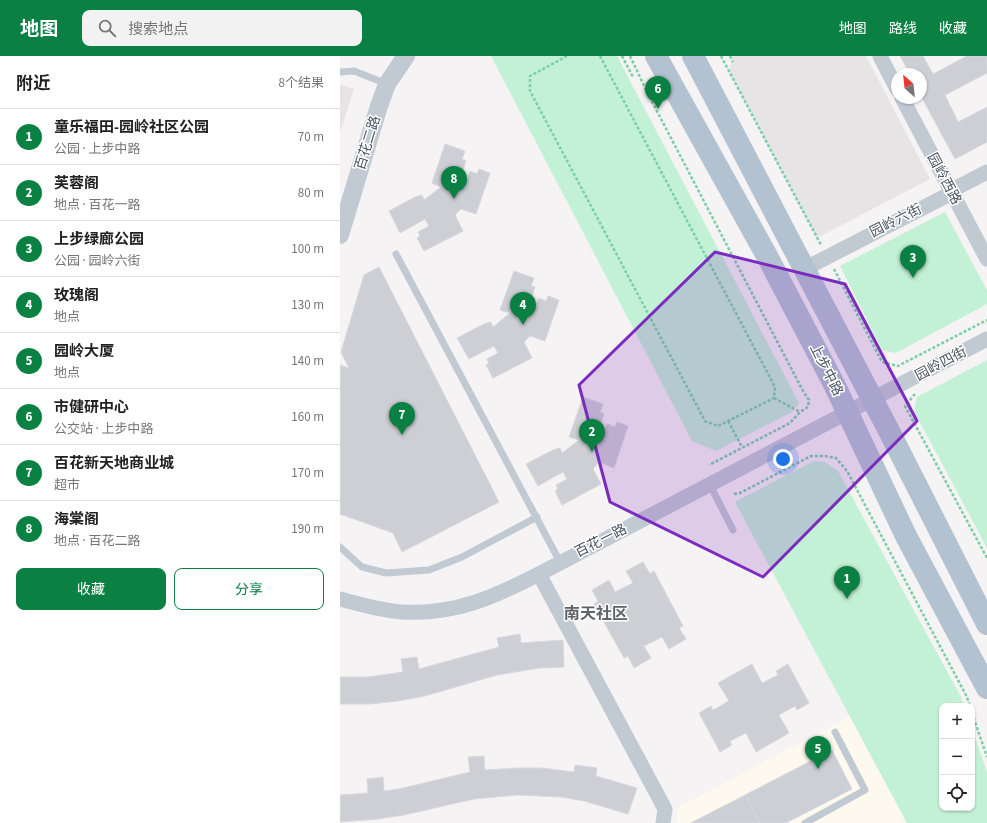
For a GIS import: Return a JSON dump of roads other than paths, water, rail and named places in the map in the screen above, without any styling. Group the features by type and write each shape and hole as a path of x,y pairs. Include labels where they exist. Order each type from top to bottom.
{"main road":[{"name":"上步中路","path":"656,56 767,256 847,414 906,536 987,688"},
{"name":"上步中路","path":"692,56 873,400 987,624"}],"street":[{"path":"880,56 891,77"},
{"name":"百花二路","path":"340,235 379,106 387,84 404,57"},
{"name":"园岭西路","path":"905,104 987,259"},
{"name":"园岭六街","path":"804,269 987,172"},
{"name":"园岭四街","path":"873,400 987,340"},
{"name":"百花一路","path":"340,599 374,608 402,612 429,612 457,608 484,600 502,593 539,574 873,400"},
{"path":"539,574 665,809 663,823"}],"lane":[{"path":"340,72 354,71 387,84"},
{"path":"396,254 560,562"},
{"path":"710,485 733,530"},
{"path":"340,547 362,567 386,573 429,570 462,557 537,517"},
{"path":"805,823 865,790 835,732"}],"place":[{"name":"市健研中心","path":"658,109"},
{"name":"海棠阁","path":"454,199"},
{"name":"上步绿廊公园","path":"913,278"},
{"name":"玫瑰阁","path":"523,325"},
{"name":"百花新天地商业城","path":"402,435"},
{"name":"芙蓉阁","path":"592,452"},
{"name":"童乐福田-园岭社区公园","path":"847,599"},
{"name":"园岭大厦","path":"818,769"}],"district":[{"name":"南天社区","path":"596,614"}]}
